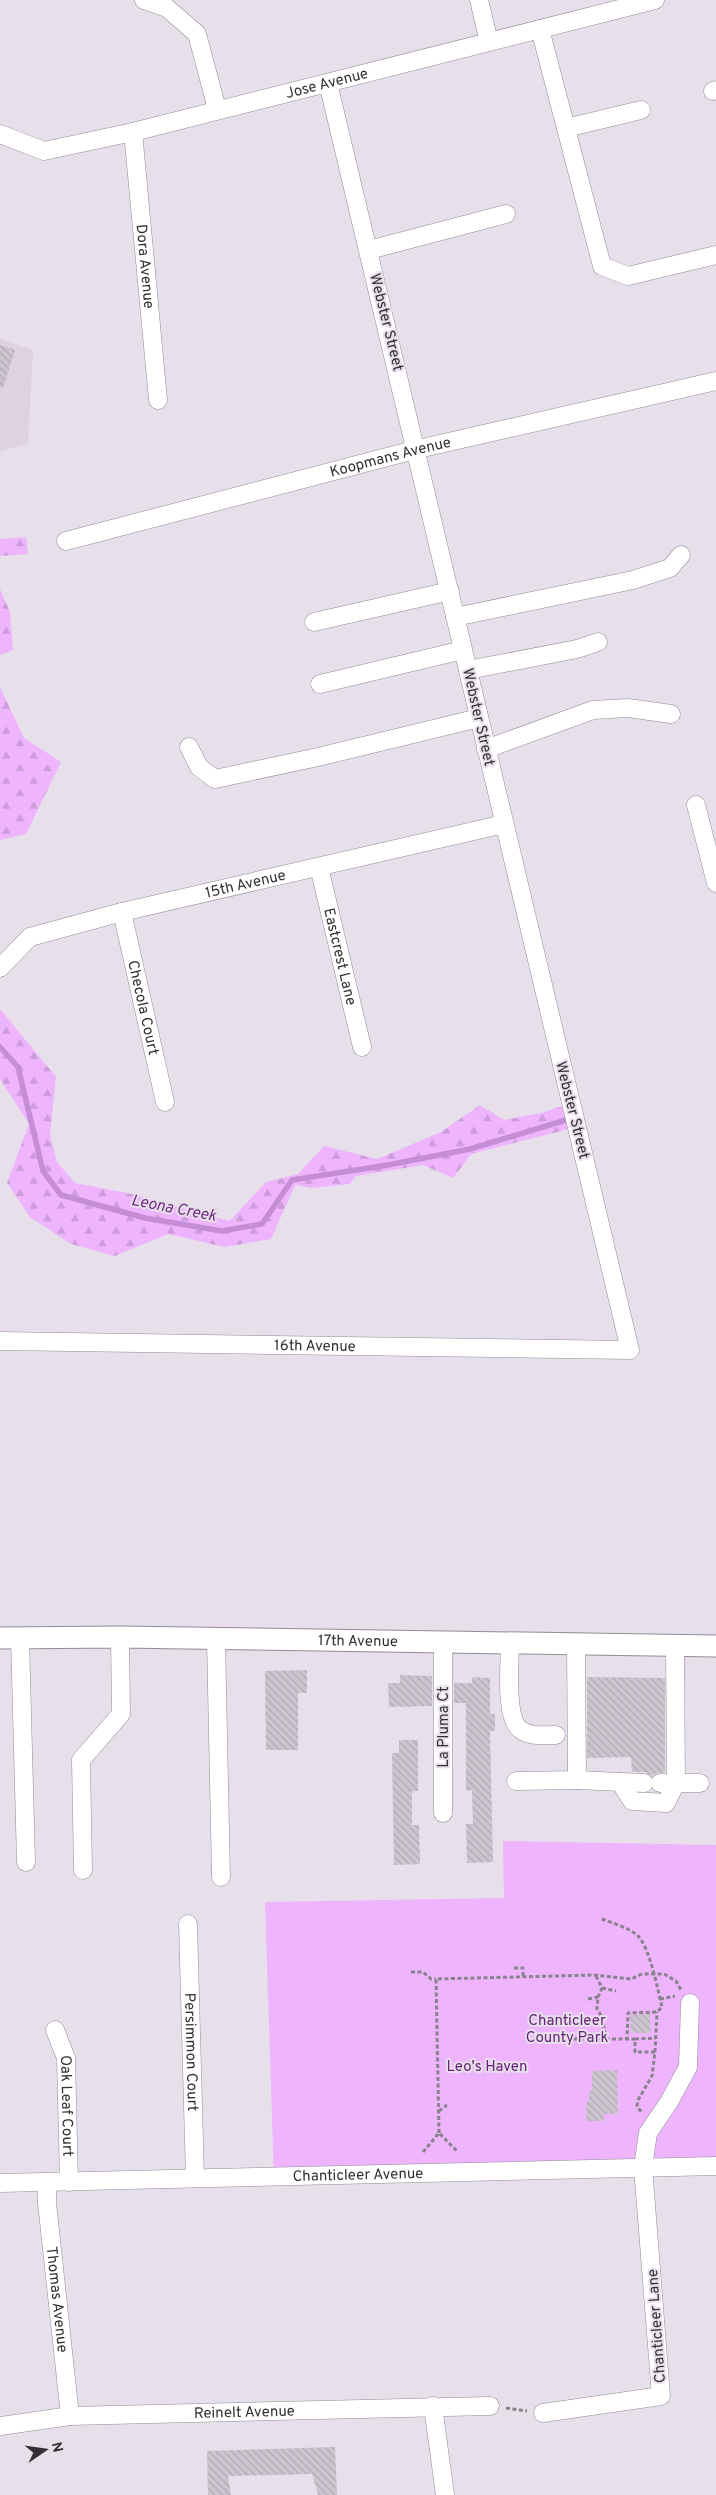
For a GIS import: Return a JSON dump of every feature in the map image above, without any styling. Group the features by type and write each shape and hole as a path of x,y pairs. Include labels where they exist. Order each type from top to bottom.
{"main road":[{"name":"17th Avenue","path":"10,1638 120,1637 716,1646"}],"street":[{"path":"144,0 167,8 197,34 217,110"},
{"path":"478,0 489,42"},
{"name":"Jose Avenue","path":"0,134 44,151 133,132 655,0"},
{"path":"540,29 602,266 628,276 716,255"},
{"name":"Webster Street","path":"328,83 418,449 486,749 630,1350"},
{"path":"566,128 641,110"},
{"name":"Dora Avenue","path":"133,132 158,400"},
{"path":"369,250 506,214"},
{"name":"Koopmans Avenue","path":"66,541 418,449 716,381"},
{"path":"455,617 633,580 670,568 681,555"},
{"path":"314,622 450,591"},
{"path":"468,670 577,649 598,642"},
{"path":"320,684 463,650"},
{"path":"486,749 593,710 628,708 671,714"},
{"path":"189,747 200,767 215,779 318,757 479,718"},
{"path":"696,805 716,883"},
{"name":"15th Avenue","path":"0,968 30,937 122,912 504,824"},
{"name":"Eastcrest Lane","path":"319,867 362,1046"},
{"name":"Checola Court","path":"122,912 165,1102"},
{"name":"16th Avenue","path":"0,1341 630,1350"},
{"path":"84,1870 82,1760 121,1714 120,1637"},
{"path":"10,1638 26,1862"},
{"path":"216,1639 222,1878"},
{"name":"La Pluma Ct","path":"443,1642 443,1813"},
{"path":"510,1643 510,1715 518,1728 528,1734 556,1735"},
{"path":"576,1644 577,1780"},
{"path":"620,1782 632,1802 666,1803 660,1783 675,1645"},
{"path":"516,1781 577,1780 700,1783"},
{"name":"Persimmon Court","path":"188,1924 195,2178"},
{"path":"643,2167 648,2133 669,2102 688,2067 690,2004"},
{"name":"Oak Leaf Court","path":"55,2030 66,2058 69,2182"},
{"name":"Chanticleer Avenue","path":"0,2183 716,2166"},
{"name":"Chanticleer Lane","path":"543,2413 661,2396 643,2167"},
{"name":"Thomas Avenue","path":"47,2182 47,2203 70,2416"},
{"path":"433,2406 445,2495"},
{"name":"Reinelt Avenue","path":"0,2426 70,2416 490,2406"}],"path":[{"path":"602,1919 637,1935 654,1974 662,2007 657,2012 656,2059 652,2076 638,2100 638,2106 643,2115 640,2119"},
{"path":"514,1968 523,1968 523,1977"},
{"path":"412,1972 423,1972 431,1979 596,1975 630,1978 642,1974 664,1974 676,1981 683,1994 660,1999"},
{"path":"596,1975 602,1988 598,1998 597,2009 602,2016 606,2039"},
{"path":"423,2152 439,2133 436,1979"},
{"path":"602,1988 616,1991"},
{"path":"588,1999 598,1998"},
{"path":"627,2039 628,2013 657,2012"},
{"path":"602,2016 608,2014"},
{"path":"583,2033 583,2038"},
{"path":"534,2039 549,2041 583,2038 656,2038"},
{"path":"635,2039 635,2052 655,2052"},
{"path":"439,2112 447,2105"},
{"path":"439,2133 457,2151"},
{"path":"490,2406 543,2413"}],"shaded area":[{"path":"0,339 33,350 28,444 0,451"}],"green space":[{"path":"26,537 28,554 0,556 0,539"},
{"path":"0,589 10,612 13,650 0,655"},
{"path":"0,687 24,738 61,762 26,834 0,840"},
{"path":"0,1009 56,1077 50,1134 57,1162 75,1183 127,1193 230,1221 266,1182 298,1174 324,1146 377,1159 441,1132 480,1105 504,1120 541,1113 563,1106 569,1129 471,1154 453,1178 423,1165 356,1176 350,1184 312,1188 295,1185 271,1239 225,1247 168,1234 115,1256 71,1244 30,1217 7,1183 29,1124 0,1079"},
{"name":"Chanticleer County Park","path":"503,1841 716,1845 716,2171 274,2180 265,1902 504,1898"}],"building":[{"path":"0,345 15,350 3,388 0,388"},
{"path":"307,1670 307,1693 298,1693 298,1750 266,1750 265,1671"},
{"path":"400,1675 432,1676 432,1706 389,1707 388,1683 400,1683"},
{"path":"472,1677 490,1678 490,1714 495,1714 495,1731 490,1731 493,1862 467,1863 466,1824 473,1824 472,1790 466,1791 466,1703 454,1703 454,1683 472,1683"},
{"path":"587,1677 665,1678 665,1772 652,1776 645,1772 632,1772 631,1757 587,1758"},
{"path":"399,1740 418,1740 418,1791 412,1791 412,1825 419,1825 420,1864 394,1865 392,1753 399,1753"},
{"path":"650,2014 651,2033 631,2033 630,2015"},
{"path":"617,2070 618,2114 604,2114 604,2121 586,2121 586,2102 589,2102 589,2091 592,2091 592,2071"},
{"path":"335,2447 337,2495 318,2495 312,2474 228,2476 231,2495 208,2495 207,2451"}],"waterway":[{"name":"Leona Creek","path":"0,1047 18,1067 43,1171 61,1195 145,1218 222,1231 262,1224 292,1180 388,1165 470,1149 566,1120"}],"park label":[{"name":"Leo's Haven","path":"487,2066"}]}
